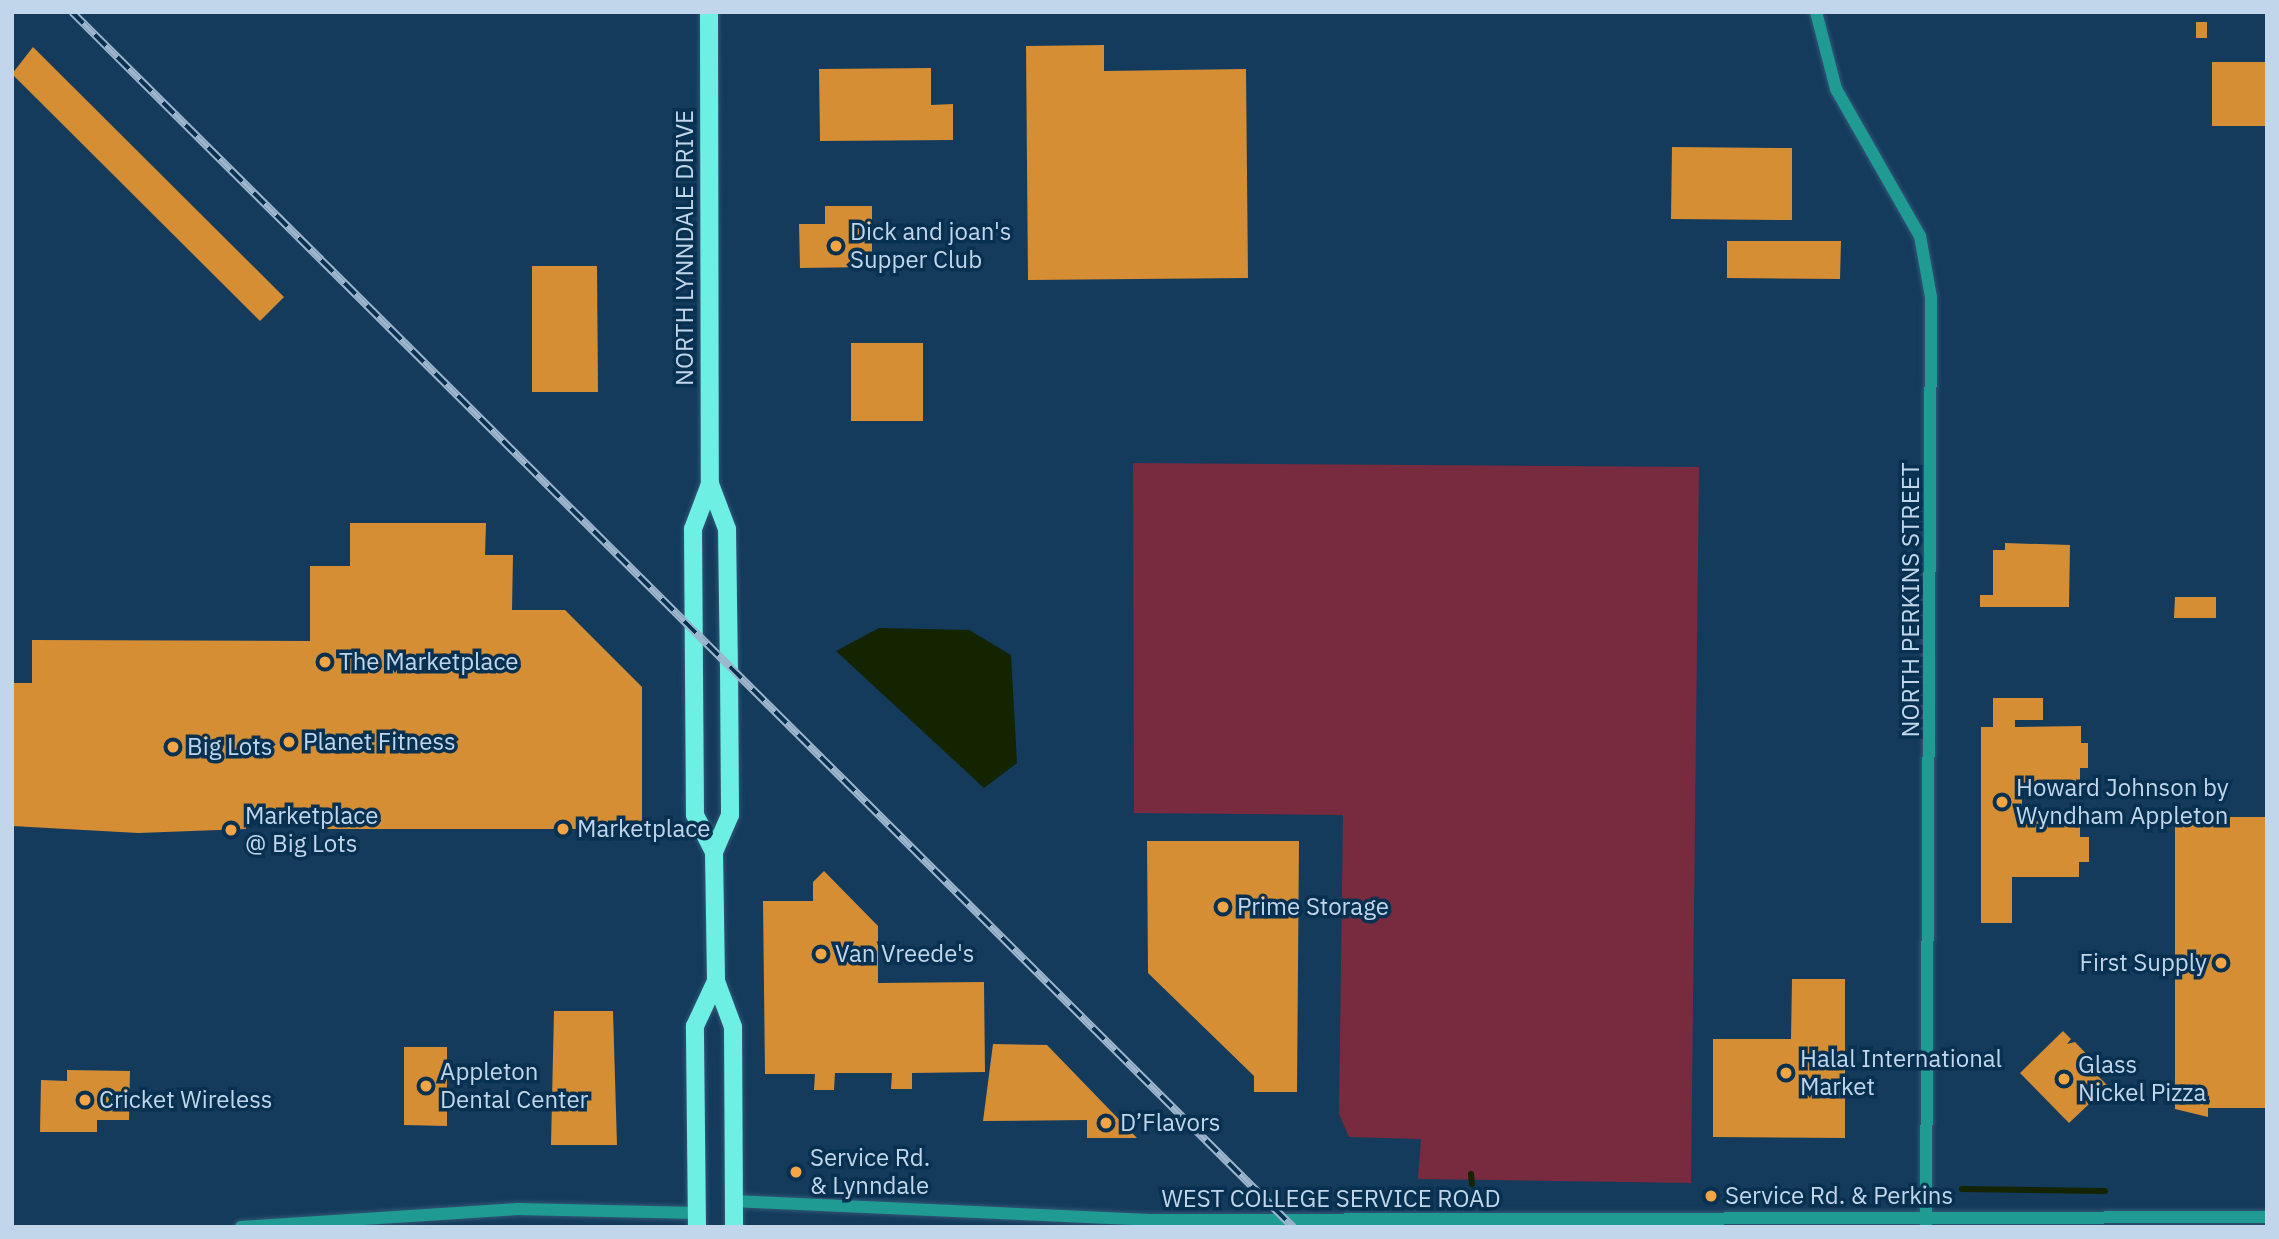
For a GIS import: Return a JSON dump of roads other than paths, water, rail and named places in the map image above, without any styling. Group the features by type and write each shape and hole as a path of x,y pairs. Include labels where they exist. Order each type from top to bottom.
{"main road":[{"name":"NORTH LYNNDALE DRIVE","path":"709,12 710,484 727,529 729,667 730,815 714,852 716,981 733,1027 734,1227"},
{"name":"NORTH LYNNDALE DRIVE","path":"710,484 693,529 695,815 714,852"},
{"name":"NORTH LYNNDALE DRIVE","path":"697,1220 695,1026 716,981"}],"street":[{"name":"NORTH PERKINS STREET","path":"1816,12 1836,89 1916,227 1931,297 1929,1223"},
{"name":"WEST COLLEGE SERVICE ROAD","path":"733,1201 1154,1220 1929,1223 2267,1217"},
{"path":"241,1227 518,1209 697,1220"}],"waterway":[{"path":"1471,1174 1472,1184"},
{"path":"1962,1189 2105,1191"}],"railway":[{"path":"72,12 1293,1227"}],"place":[{"name":"Dick and joan's Supper Club","path":"836,246"},
{"name":"The Marketplace","path":"325,662"},
{"name":"Planet Fitness","path":"289,742"},
{"name":"Big Lots","path":"173,747"},
{"name":"Howard Johnson by Wyndham Appleton","path":"2002,802"},
{"name":"Marketplace","path":"563,829"},
{"name":"Marketplace @ Big Lots","path":"231,830"},
{"name":"Prime Storage","path":"1223,907"},
{"name":"Van Vreede's","path":"821,954"},
{"name":"First Supply","path":"2221,963"},
{"name":"Halal International Market","path":"1786,1073"},
{"name":"Glass Nickel Pizza","path":"2064,1079"},
{"name":"Appleton Dental Center","path":"426,1086"},
{"name":"Cricket Wireless","path":"85,1100"},
{"name":"D’Flavors","path":"1106,1123"},
{"name":"Service Rd. & Lynndale","path":"796,1172"},
{"name":"Service Rd. & Perkins","path":"1711,1196"}]}
